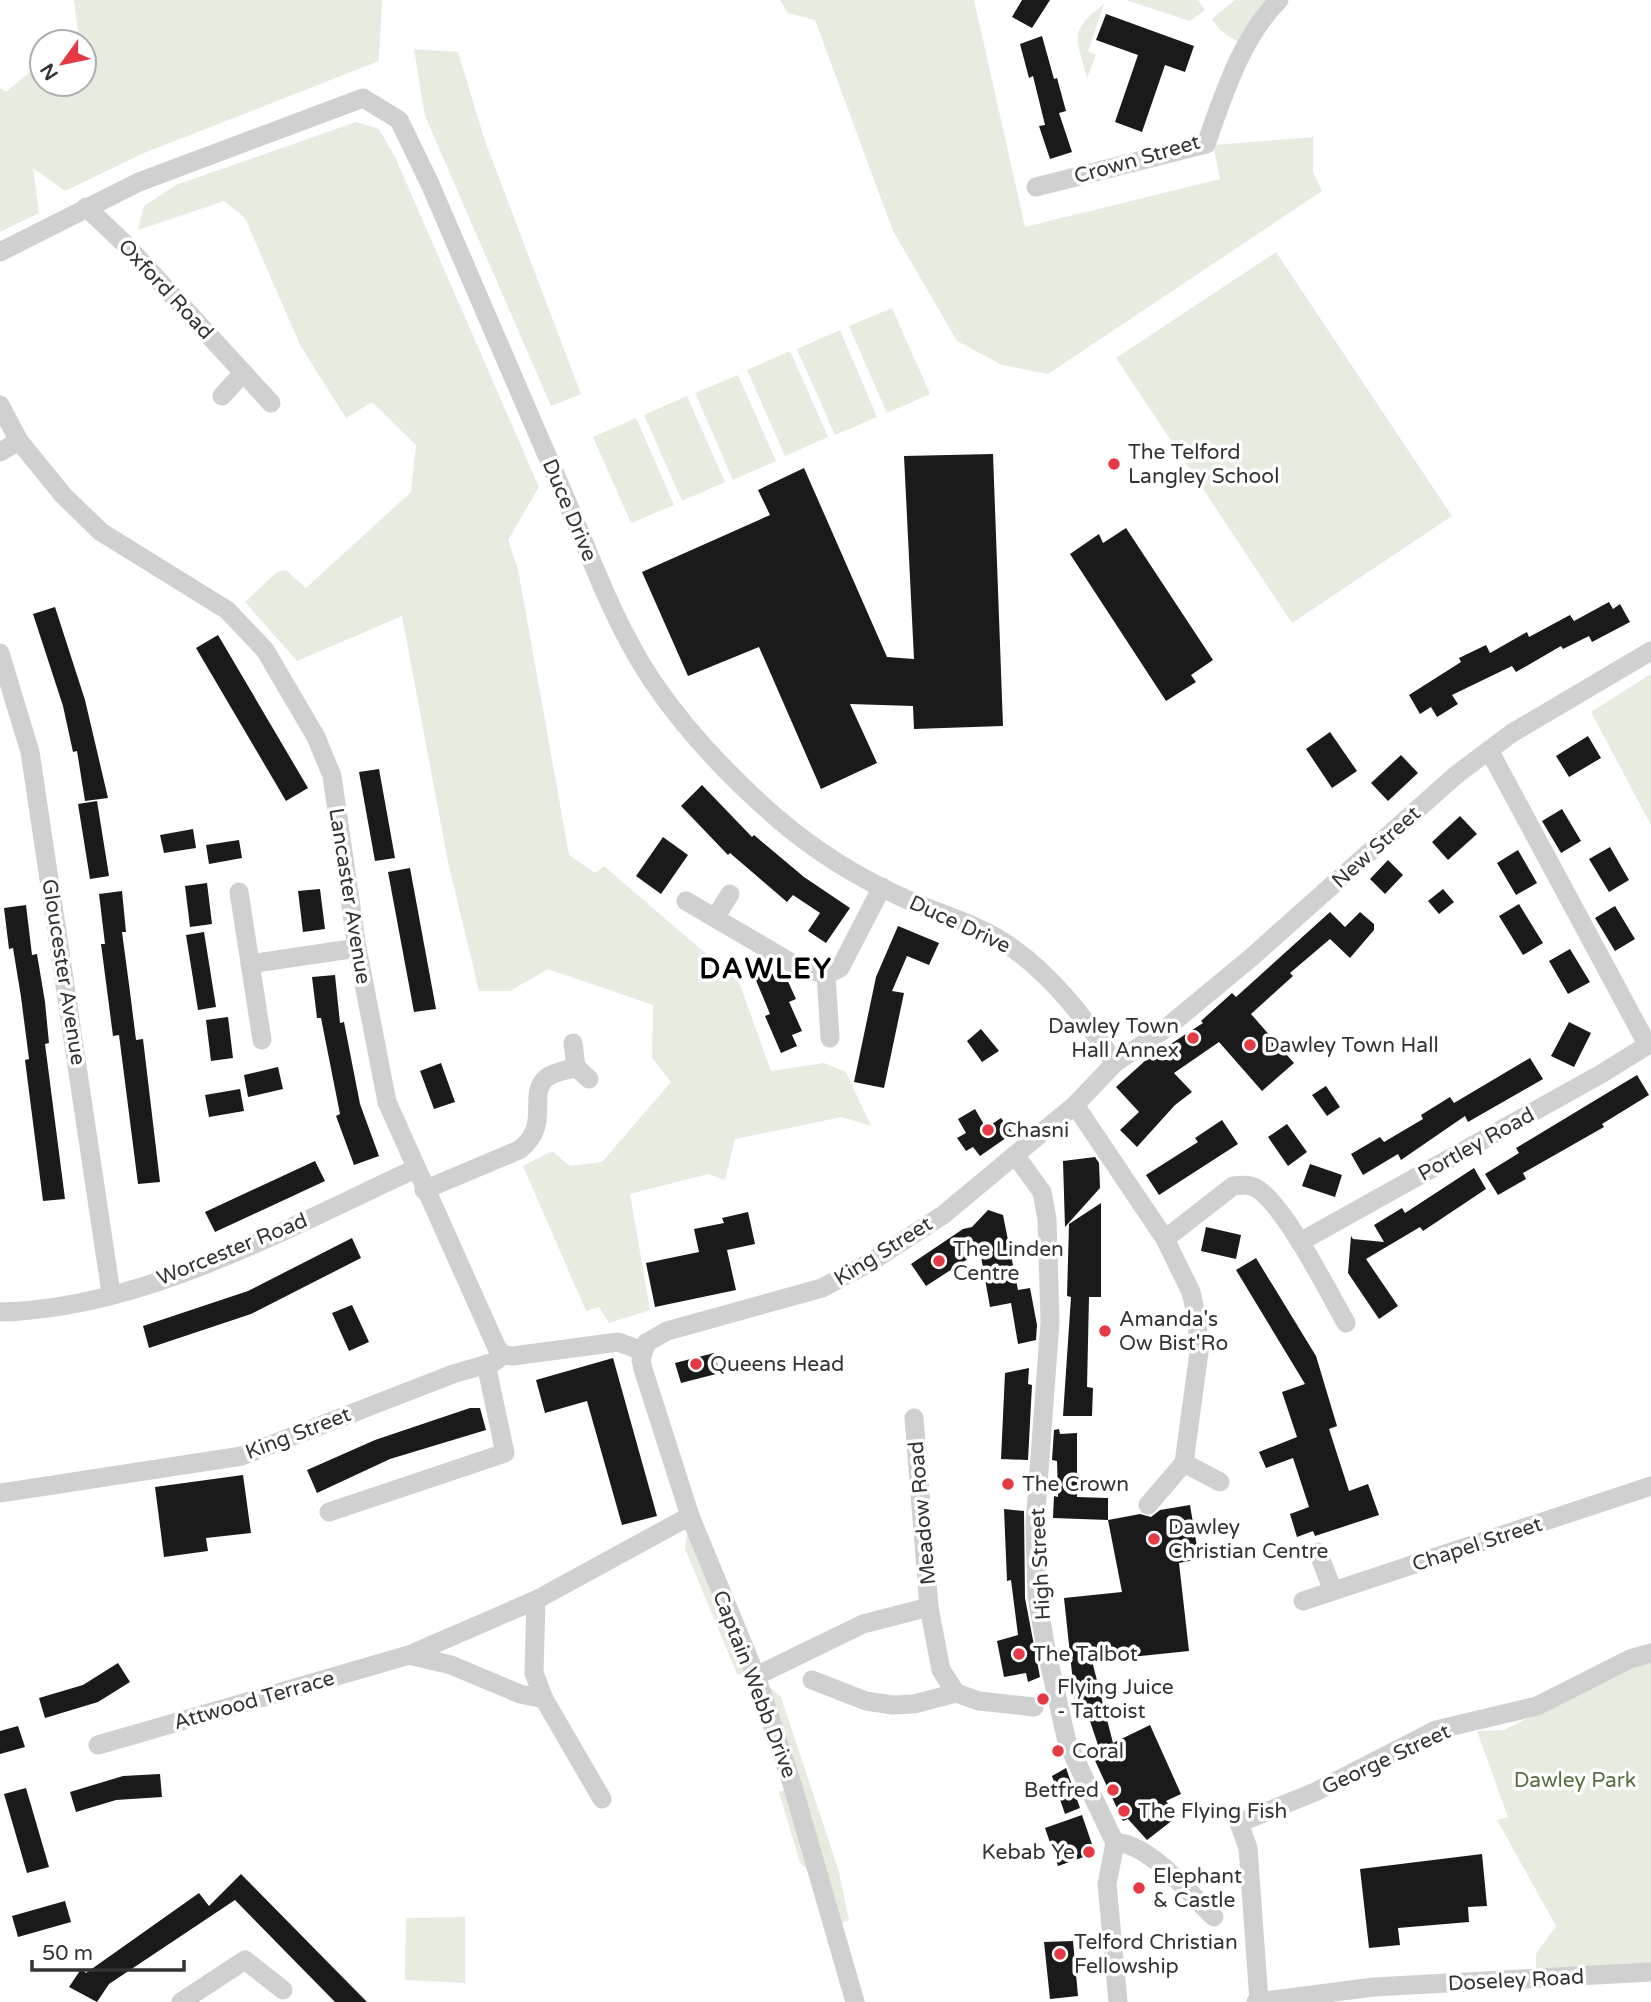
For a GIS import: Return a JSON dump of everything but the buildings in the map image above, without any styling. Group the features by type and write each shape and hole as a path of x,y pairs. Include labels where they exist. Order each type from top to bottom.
{"street":[{"name":"Crown Street","path":"1036,187 1206,144 1230,77 1267,12 1279,0"},
{"name":"Duce Drive","path":"0,252 86,207 199,157 363,98 399,120 447,221 602,584 652,680 716,760 779,819 883,887 1011,946 1040,970 1087,1021 1115,1063"},
{"name":"Oxford Road","path":"86,207 126,245 271,403"},
{"path":"222,396 243,373"},
{"name":"Lancaster Avenue","path":"0,405 19,441 63,495 101,532 227,610 265,650 316,737 332,776 357,948 387,1102 424,1191 497,1348 495,1360 505,1453 329,1512"},
{"path":"0,452 19,441"},
{"name":"New Street","path":"1076,1105 1115,1063 1165,1029 1244,964 1455,775 1489,750 1651,651"},
{"name":"Gloucester Avenue","path":"0,653 30,752 111,1293"},
{"path":"1489,750 1649,1043"},
{"path":"686,901 795,965 826,975 840,968 883,887"},
{"path":"239,892 262,1040"},
{"path":"715,918 730,894"},
{"path":"250,964 357,948"},
{"path":"826,975 830,1038"},
{"path":"424,1191 519,1150 529,1142 537,1126 537,1095 542,1084 549,1076 583,1073 573,1043"},
{"name":"Portley Road","path":"1300,1242 1601,1074 1649,1043"},
{"path":"1076,1105 1165,1239 1191,1292 1197,1320 1199,1352 1184,1463 1147,1505"},
{"name":"King Street","path":"643,1360 646,1343 667,1331 784,1300 835,1282 943,1215 1076,1105"},
{"name":"High Street","path":"1015,1155 1042,1192 1047,1219 1050,1322 1036,1511 1037,1595 1067,1742 1115,1843"},
{"name":"Worcester Road","path":"0,1312 42,1311 111,1293 228,1255 415,1170"},
{"path":"1165,1239 1233,1186 1247,1184 1260,1190 1300,1242 1346,1323"},
{"path":"495,1360 618,1342 643,1360"},
{"name":"King Street","path":"0,1493 242,1456 338,1417 495,1360"},
{"name":"Captain Webb Drive","path":"643,1360 690,1516 756,1676 821,1879 855,2002"},
{"name":"Meadow Road","path":"914,1418 929,1607 941,1670 956,1693"},
{"path":"1184,1463 1220,1482"},
{"name":"Chapel Street","path":"1303,1601 1651,1486"},
{"name":"Attwood Terrace","path":"98,1745 409,1655 536,1600 690,1516"},
{"path":"1318,1552 1333,1591"},
{"path":"536,1600 534,1673 544,1699 602,1799"},
{"name":"Meadow Road","path":"756,1676 863,1624 929,1607"},
{"name":"George Street","path":"1257,2002 1248,1847 1239,1823 1315,1792 1436,1730 1537,1706 1630,1659 1651,1653"},
{"name":"Attwood Terrace","path":"409,1655 451,1665 520,1694 544,1699"},
{"path":"812,1680 866,1700 893,1704 914,1704 956,1693 979,1702 1034,1707"},
{"path":"1118,2002 1107,1884 1115,1843 1123,1843 1151,1856 1214,1917"},
{"path":"181,2002 245,1960 283,1990"},
{"name":"Doseley Road","path":"1257,2002 1374,1987 1651,1972"}],"green space":[{"path":"74,0 382,0 379,61 144,153 65,191 33,168 39,213 0,232 0,88 6,92 28,74 28,98 98,98 98,28 78,28"},
{"path":"780,0 974,0 1025,227 1220,179 1213,145 1313,137 1313,172 1322,191 1048,374 1002,365 957,341 893,231 815,20 788,13"},
{"path":"1126,0 1198,0 1205,10 1190,21"},
{"path":"1235,0 1279,0 1246,48 1220,30 1212,19"},
{"path":"1104,4 1088,51 1096,55 1087,78 1078,36 1084,22"},
{"path":"414,49 458,52 485,141 581,394 551,406 425,116"},
{"path":"356,122 379,129 396,159 539,487 508,540 518,569 569,855 595,873 604,866 739,982 771,1071 824,1063 846,1072 871,1126 842,1117 735,1139 725,1180 708,1174 630,1194 650,1310 609,1323 599,1307 586,1311 523,1166 552,1151 570,1166 602,1162 671,1082 652,1058 653,1005 548,969 510,991 479,991 448,862 402,616 297,661 245,602 277,572 286,570 306,588 411,492 416,445 372,402 346,418 300,345 245,218 224,201 138,230 144,206 176,185"},
{"path":"1276,252 1452,516 1292,623 1116,358"},
{"path":"892,308 930,394 887,413 849,326"},
{"path":"840,330 877,417 835,435 797,349"},
{"path":"790,351 828,437 785,456 747,370"},
{"path":"738,375 776,461 733,480 695,393"},
{"path":"687,396 725,482 682,501 644,415"},
{"path":"636,418 674,505 631,523 593,437"},
{"path":"1651,674 1651,825 1591,712"},
{"path":"690,1516 756,1676 737,1674 685,1549"},
{"name":"Dawley Park","path":"1651,1661 1651,1963 1627,1968 1536,1968 1536,1954 1556,1926 1497,1820 1508,1817 1477,1731 1504,1730 1633,1666"},
{"path":"756,1676 781,1697 839,1872 849,1920 834,1926 821,1879 800,1863 779,1792 793,1787"},
{"path":"465,1917 465,1983 405,1980 406,1918"}],"place":[{"name":"The Telford Langley School","path":"1114,464"},
{"name":"Dawley Town Hall Annex","path":"1193,1038"},
{"name":"Dawley Town Hall","path":"1250,1045"},
{"name":"Chasni","path":"988,1130"},
{"name":"The Linden Centre","path":"939,1261"},
{"name":"Amanda's Ow Bist'Ro","path":"1105,1331"},
{"name":"Queens Head","path":"696,1364"},
{"name":"The Crown","path":"1008,1484"},
{"name":"Dawley Christian Centre","path":"1154,1539"},
{"name":"The Talbot","path":"1019,1654"},
{"name":"Flying Juice - Tattoist","path":"1043,1699"},
{"name":"Coral","path":"1058,1751"},
{"name":"Betfred","path":"1113,1790"},
{"name":"The Flying Fish","path":"1124,1811"},
{"name":"Kebab Ye","path":"1089,1852"},
{"name":"Elephant & Castle","path":"1139,1888"},
{"name":"Telford Christian Fellowship","path":"1060,1954"}],"district":[{"name":"DAWLEY","path":"766,968"}]}
